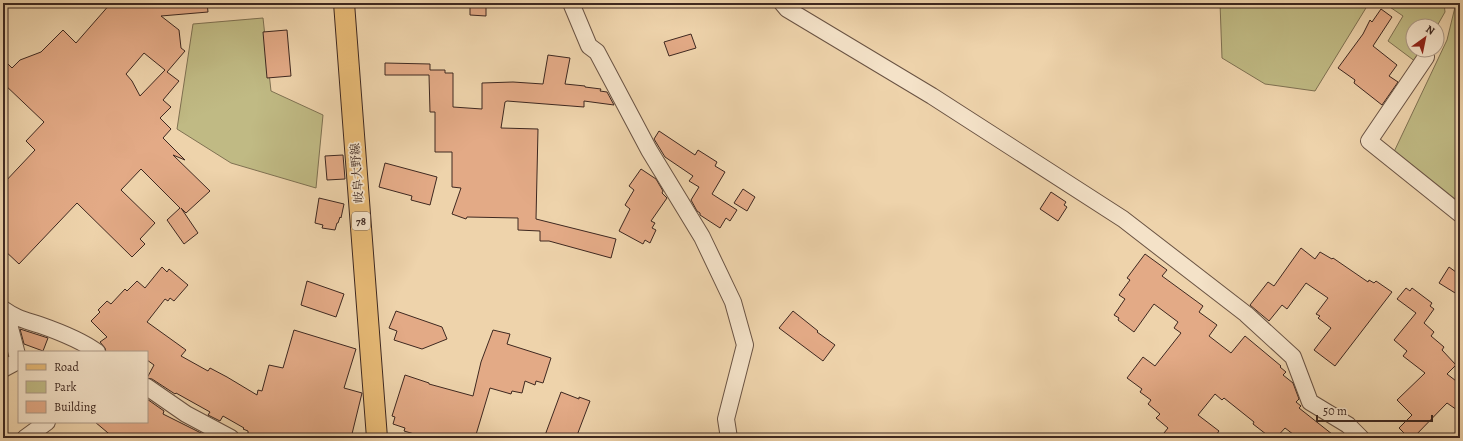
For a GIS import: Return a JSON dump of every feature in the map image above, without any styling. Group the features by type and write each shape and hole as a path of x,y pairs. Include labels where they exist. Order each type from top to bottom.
{"main road":[{"name":"岐阜大野線","path":"344,3 377,438"}],"street":[{"path":"571,3 589,46 597,52 649,150 702,237 733,302 745,345 726,419 729,438"},
{"path":"782,3 786,8 932,96 1123,219 1246,314 1293,357 1310,402 1348,425 1361,438"},
{"path":"1426,58 1369,141 1460,214"},
{"path":"3,369 18,361 7,318 56,331 97,351"},
{"path":"148,388 186,414 231,438"},
{"path":"25,438 46,423"}],"green space":[{"path":"1220,3 1369,3 1315,91 1265,84 1222,58"},
{"path":"1384,3 1444,3 1445,12 1442,18 1405,18 1405,54 1388,41 1403,16"},
{"path":"1456,3 1460,3 1460,206 1392,156 1438,58 1445,58 1445,44"},
{"path":"263,18 271,91 323,115 316,188 231,163 177,129 193,24"},
{"path":"1411,58 1418,58 1416,62"}],"building":[{"path":"111,3 207,3 208,12 161,16 179,30 181,48 185,51 167,72 179,81 163,100 171,107 160,118 171,129 163,138 185,160 173,155 210,191 186,213 181,208 198,233 184,244 167,220 180,208 141,169 121,190 155,223 140,239 145,244 132,257 77,203 19,264 3,249 3,184 35,150 26,141 44,122 3,83 3,59 12,68 20,60 41,52 63,30 76,43","holes":["144,53 165,70 140,96 132,81 126,74"]},
{"path":"470,3 486,3 486,16 470,15"},
{"path":"1381,9 1392,17 1373,46 1397,65 1389,76 1398,82 1382,105 1354,83 1355,80 1338,68 1363,34 1370,20 1372,22"},
{"path":"287,30 291,76 267,78 263,32"},
{"path":"691,34 696,48 669,56 664,42"},
{"path":"548,55 570,58 565,84 601,89 600,91 607,92 614,105 584,101 584,107 507,101 505,102 501,128 538,129 536,219 616,239 611,258 549,241 540,241 540,231 518,230 518,218 467,217 466,219 452,214 461,188 452,187 452,152 435,152 435,112 430,112 429,75 385,75 385,63 430,64 430,70 445,70 445,73 453,73 453,107 482,109 482,83 513,82 543,84"},
{"path":"659,131 695,155 698,150 717,162 715,166 725,172 712,194 737,210 730,221 726,218 720,228 700,215 691,200 699,187 689,181 693,176 665,157 654,139"},
{"path":"343,155 345,179 327,180 325,156"},
{"path":"385,163 437,177 430,205 411,200 412,196 379,187"},
{"path":"641,169 656,179 663,191 662,193 667,198 651,221 655,223 652,228 656,230 650,243 645,240 643,244 619,231 630,209 625,205 634,190 629,186"},
{"path":"743,189 755,197 747,211 734,203"},
{"path":"1051,192 1066,202 1064,205 1067,207 1058,221 1040,209"},
{"path":"319,198 344,204 341,218 340,217 335,230 322,228 323,225 315,223"},
{"path":"1301,248 1315,259 1320,252 1332,259 1333,258 1368,282 1369,280 1374,283 1376,281 1392,292 1335,366 1314,350 1331,328 1318,318 1320,316 1316,314 1328,298 1306,283 1287,309 1282,305 1269,321 1250,305 1268,282 1274,286"},
{"path":"1145,254 1167,270 1162,276 1203,306 1199,312 1217,325 1209,336 1231,353 1245,336 1281,366 1280,367 1286,372 1283,375 1293,383 1299,399 1296,402 1301,406 1299,408 1337,438 1298,438 1285,428 1276,438 1271,438 1224,398 1222,400 1215,394 1198,415 1219,431 1214,438 1160,438 1168,428 1156,418 1160,414 1148,404 1151,400 1140,392 1142,389 1127,378 1143,357 1155,366 1181,333 1174,328 1178,322 1154,304 1134,332 1118,320 1119,318 1114,315 1125,299 1119,295 1130,280 1127,278"},
{"path":"162,267 167,272 169,269 188,285 174,301 170,298 168,301 165,299 147,322 186,350 181,356 208,371 210,368 257,395 258,390 262,391 269,365 283,368 294,330 356,349 344,388 362,393 351,438 264,438 248,433 248,431 243,429 244,428 223,416 220,421 208,415 210,412 176,393 175,394 152,379 148,378 154,365 148,361 148,351 106,351 100,342 107,337 91,321 100,312 98,310 107,301 111,304 125,289 127,291 137,281 145,288"},
{"path":"1449,267 1460,275 1460,296 1439,283"},
{"path":"307,281 344,294 336,317 301,305"},
{"path":"1406,288 1410,291 1412,288 1432,303 1430,306 1434,309 1424,323 1434,332 1431,336 1444,347 1442,350 1456,365 1447,374 1460,384 1460,412 1447,403 1413,438 1409,438 1399,428 1412,415 1397,400 1425,373 1403,356 1407,351 1394,340 1416,313 1397,299"},
{"path":"396,311 442,327 447,339 422,349 394,340 397,331 389,328"},
{"path":"793,311 818,331 817,332 835,345 823,361 779,328"},
{"path":"20,329 48,338 43,351 24,344"},
{"path":"493,330 510,334 507,344 551,358 543,383 536,381 535,385 525,381 522,393 512,391 511,394 490,388 475,438 449,438 439,435 438,438 428,438 404,431 405,428 393,424 395,417 392,416 405,375 429,384 473,396 481,362"},
{"path":"561,392 579,399 579,397 590,401 576,438 544,438"},
{"path":"148,400 164,411 163,414 211,438 114,438 96,423 148,423"}]}
